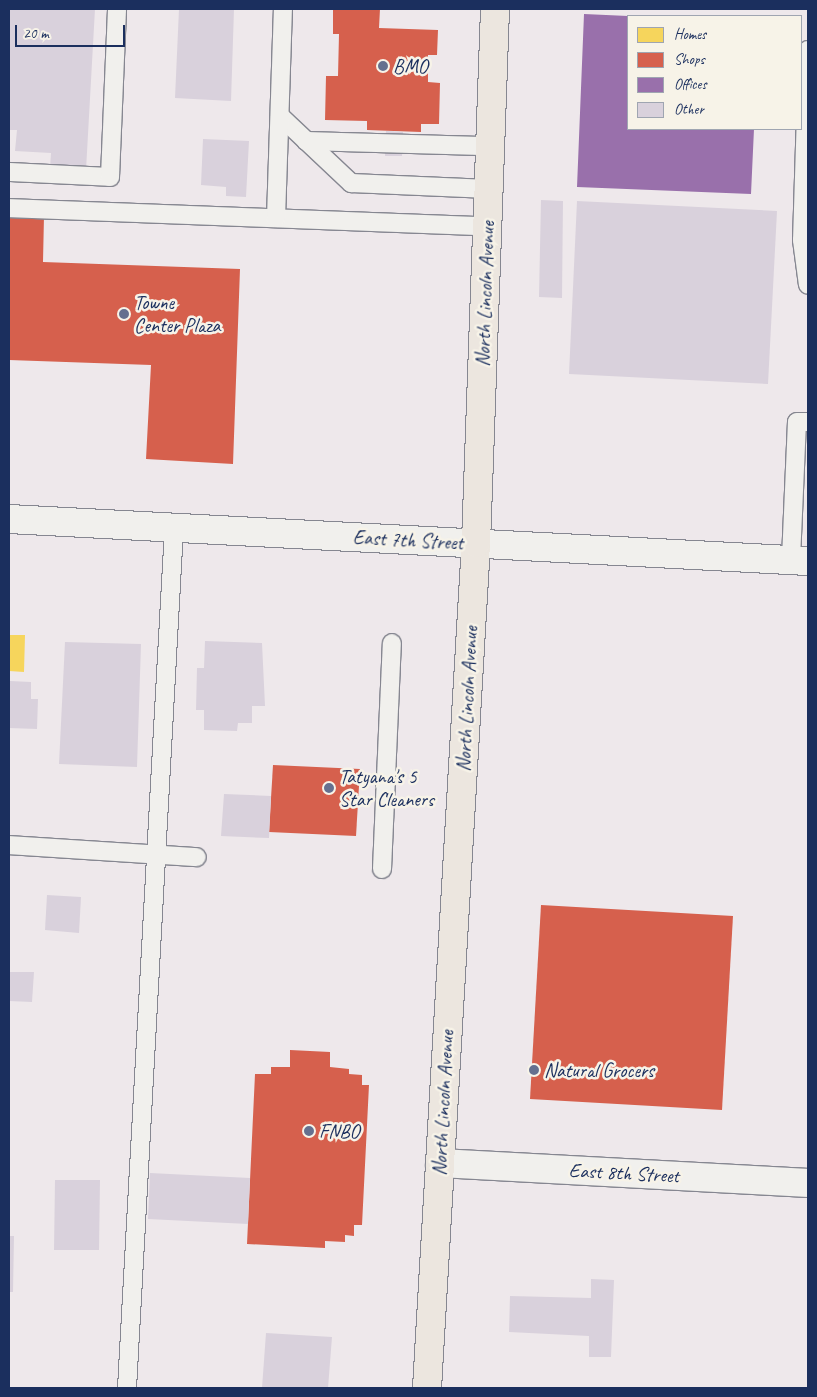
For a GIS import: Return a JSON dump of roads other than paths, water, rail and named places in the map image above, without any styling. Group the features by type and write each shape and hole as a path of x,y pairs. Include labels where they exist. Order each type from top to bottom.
{"highway":[{"name":"North Lincoln Avenue","path":"427,1388 476,543 495,9"}],"street":[{"name":"East 7th Street","path":"9,519 800,560"},
{"name":"East 8th Street","path":"440,1163 808,1183"}],"lane":[{"path":"9,172 110,176 117,9"},
{"path":"276,218 283,9"},
{"path":"808,50 805,249 808,286"},
{"path":"280,116 350,183 489,189"},
{"path":"306,140 490,146"},
{"path":"9,208 487,226"},
{"path":"800,560 797,422 808,422"},
{"path":"127,1388 174,528"},
{"path":"382,869 392,643"},
{"path":"9,845 196,857"}],"place":[{"name":"BMO","path":"383,66"},
{"name":"Towne Center Plaza","path":"124,314"},
{"name":"Tatyana's 5 Star Cleaners","path":"329,788"},
{"name":"Natural Grocers","path":"534,1070"},
{"name":"FNBO","path":"309,1131"}]}
